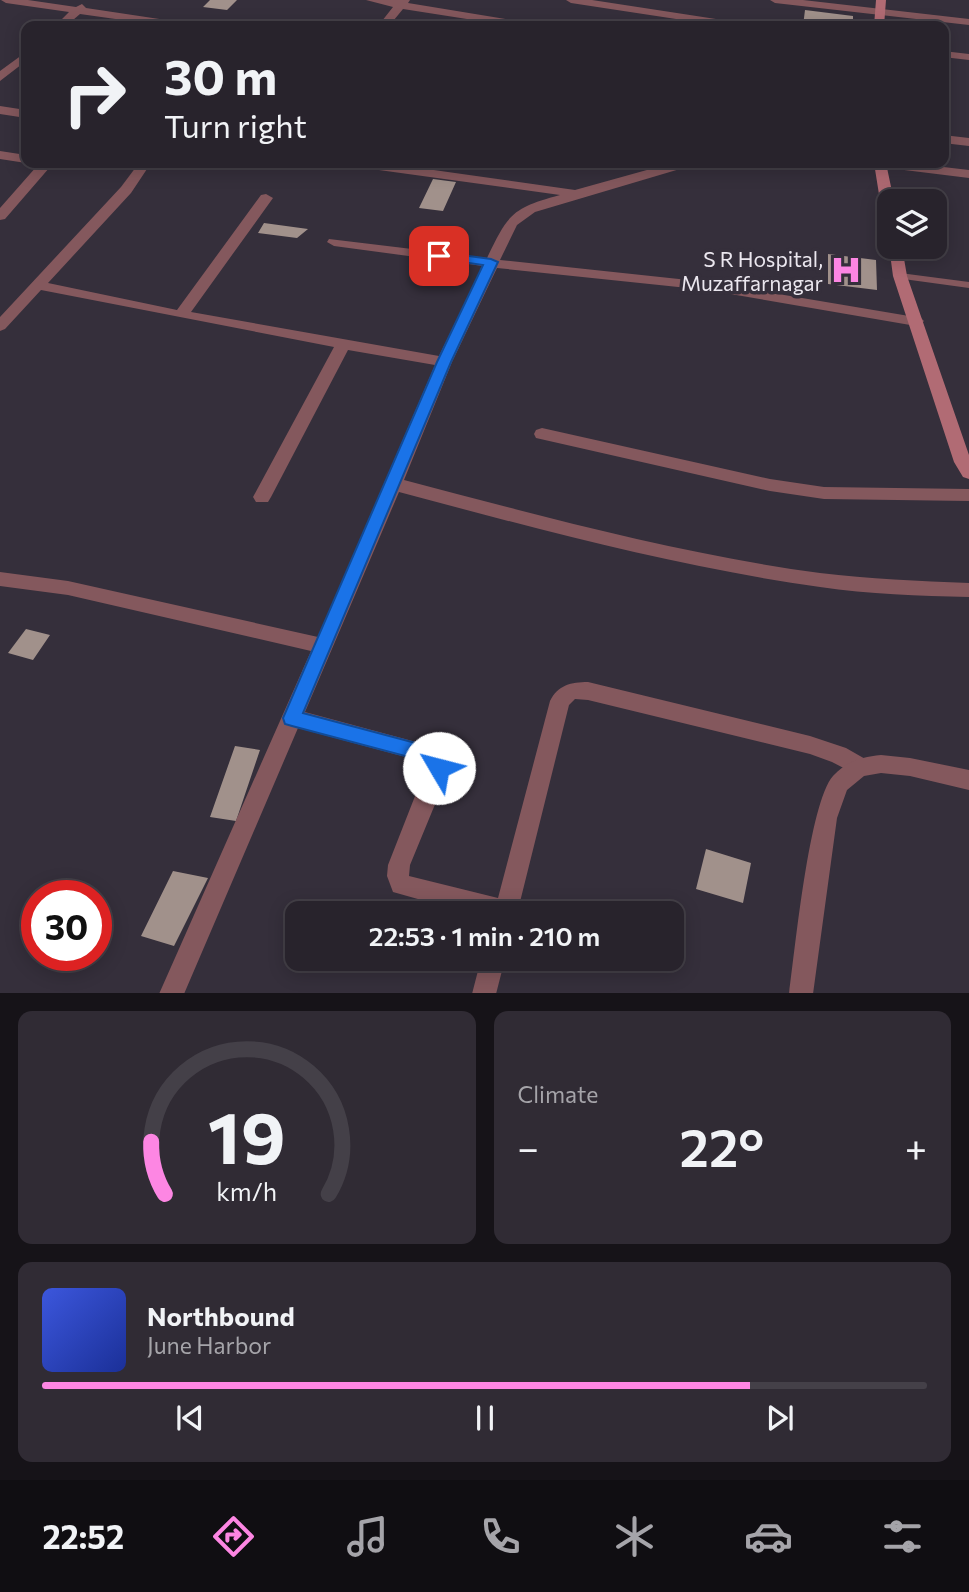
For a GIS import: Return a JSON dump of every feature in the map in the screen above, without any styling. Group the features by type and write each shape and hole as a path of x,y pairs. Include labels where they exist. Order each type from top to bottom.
{"main road":[{"path":"879,21 881,0"},
{"path":"881,168 885,189"},
{"path":"897,259 900,276 963,463 969,472"}],"street":[{"path":"6,0 152,21"},
{"path":"66,21 90,0"},
{"path":"371,0 403,2 503,21"},
{"path":"571,0 708,21"},
{"path":"775,0 969,22"},
{"path":"387,21 403,2"},
{"path":"949,55 969,57"},
{"path":"0,77 21,61"},
{"path":"0,110 21,113"},
{"path":"949,140 969,142"},
{"path":"0,155 21,158"},
{"path":"0,216 43,168"},
{"path":"4,317 126,190 141,168"},
{"path":"394,168 577,193"},
{"path":"172,993 444,362 511,223 530,209 667,168"},
{"path":"924,168 969,173"},
{"path":"181,315 266,198"},
{"path":"334,242 707,286 916,321"},
{"path":"36,285 181,315 444,362"},
{"path":"262,497 344,344"},
{"path":"542,434 770,485 824,493 969,495"},
{"path":"393,484 625,544 752,571 873,587 969,590"},
{"path":"0,579 68,588 323,646"},
{"path":"508,901 560,701 565,694 574,690 588,691 810,745 839,755 859,767"},
{"path":"292,718 435,756 439,761 439,768 399,865 398,876 401,884 464,901"},
{"path":"801,993 826,818 839,784 859,767 881,764 969,780"},
{"path":"484,993 490,971"}],"lane":[{"path":"900,276 969,285"}],"building":[{"path":"210,0 237,0 227,10 203,7"},
{"path":"805,10 853,16 853,21 804,21"},
{"path":"433,179 456,182 443,211 419,208"},
{"path":"264,223 308,229 297,238 258,233"},
{"path":"828,254 876,260 877,290 828,284"},
{"path":"26,629 50,635 33,660 8,653"},
{"path":"235,746 260,750 236,821 210,817"},
{"path":"706,849 751,863 743,903 696,889"},
{"path":"173,871 208,878 174,946 141,936"}],"place":[{"name":"S R Hospital, Muzaffarnagar","path":"846,270"}],"route":[{"path":"439,256 491,262 444,362 292,718 426,752 435,756 439,761 439,768"}]}
